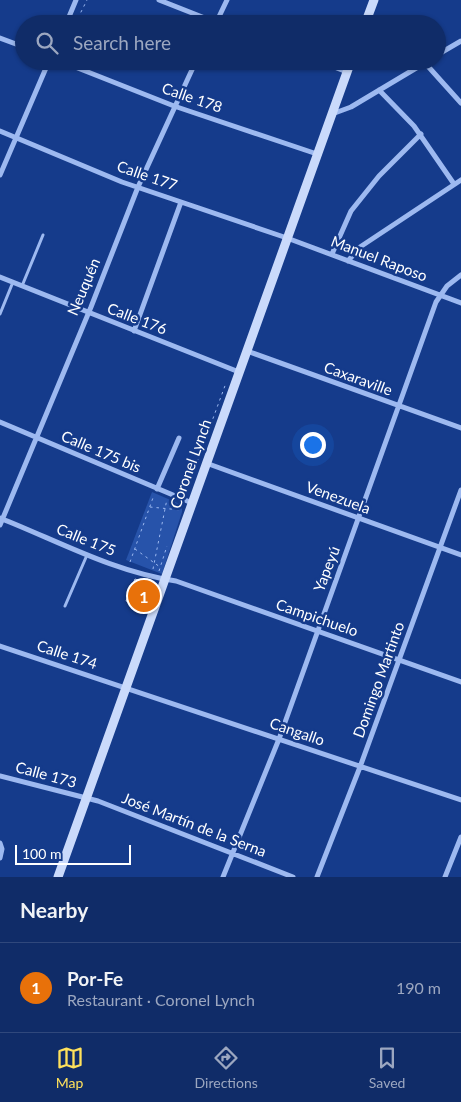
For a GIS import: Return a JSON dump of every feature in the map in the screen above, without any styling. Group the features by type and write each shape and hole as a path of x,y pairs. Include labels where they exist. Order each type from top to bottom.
{"main road":[{"path":"368,15 374,0"},
{"name":"Coronel Lynch","path":"58,877 125,688 158,579 164,568 185,511 192,503 347,72"}],"street":[{"path":"70,15 76,0"},
{"path":"159,0 197,15"},
{"path":"220,15 227,0"},
{"path":"0,38 15,44"},
{"path":"446,50 461,41"},
{"path":"0,175 46,70"},
{"name":"Calle 178","path":"83,70 174,106 317,154"},
{"name":"Neuquén","path":"0,525 1,518 88,313 138,187 192,70"},
{"path":"342,70 347,72"},
{"path":"331,114 351,107 413,70"},
{"path":"434,70 461,103"},
{"path":"379,90 421,134 454,184"},
{"name":"Calle 177","path":"0,131 138,187 287,238"},
{"path":"332,254 351,210 379,176 421,134"},
{"path":"348,261 360,247 461,180"},
{"path":"134,331 181,202"},
{"name":"Manuel Raposo","path":"287,238 461,303"},
{"name":"Yapeyú","path":"224,877 279,739 440,295 447,286 461,275"},
{"name":"Calle 176","path":"0,276 88,313 239,372"},
{"name":"Caxaraville","path":"246,351 399,408 461,428"},
{"name":"Calle 175 bis","path":"0,422 192,503"},
{"path":"157,489 179,438"},
{"name":"Venezuela","path":"206,463 461,555"},
{"name":"Domingo Martinto","path":"317,877 400,660 461,490"},
{"name":"Calle 175","path":"1,518 127,570 158,579"},
{"name":"Campichuelo","path":"158,579 176,581 461,682"},
{"name":"Calle 174","path":"0,646 125,688"},
{"name":"Cangallo","path":"125,688 461,800"},
{"name":"Calle 173","path":"0,776 86,798"},
{"name":"José Martín de la Serna","path":"86,798 293,877"},
{"path":"445,877 461,837"},
{"path":"0,858 1,844"}],"lane":[{"path":"22,286 43,235"},
{"path":"0,314 13,282"},
{"path":"65,606 87,554"}],"path":[{"path":"80,15 87,0"},
{"path":"185,511 182,500 227,379"},
{"path":"127,570 155,493 173,501"},
{"path":"158,579 154,562 168,499"},
{"path":"150,507 185,511"},
{"path":"178,518 185,511"},
{"path":"158,579 164,568 169,542"},
{"path":"134,549 164,568"}],"shaded area":[{"path":"152,492 182,505 182,512 162,574 126,560"}],"building":[{"path":"135,579 149,584 151,588 143,608 126,601"}],"place":[{"name":"Por-Fe","path":"144,596"}]}
